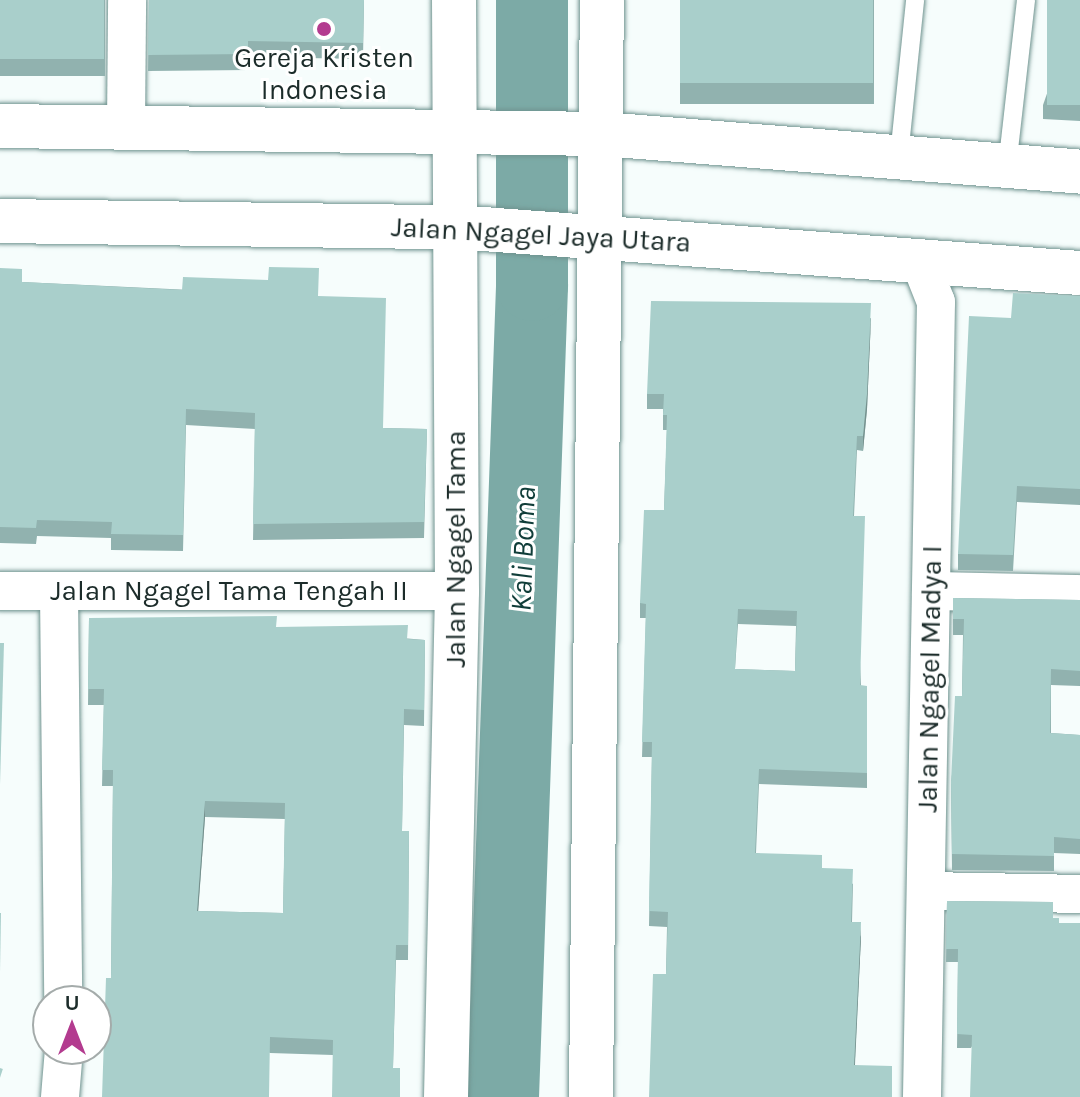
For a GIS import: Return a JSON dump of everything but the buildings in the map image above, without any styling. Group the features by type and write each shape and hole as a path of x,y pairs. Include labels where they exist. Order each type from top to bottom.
{"street":[{"path":"126,127 127,0"},
{"name":"Jalan Ngagel Tama","path":"446,1097 457,591 473,228 474,132 454,0"},
{"path":"591,1097 590,134 602,0"},
{"path":"0,126 590,134 1080,172"},
{"name":"Jalan Ngagel Jaya Utara","path":"0,221 473,228 591,234 921,264 1080,273"},
{"name":"Jalan Ngagel Madya I","path":"921,264 936,302 922,1097"},
{"name":"Jalan Ngagel Tama Tengah II","path":"0,591 457,591"},
{"path":"931,591 1080,594"},
{"path":"59,593 63,985"},
{"path":"926,891 1080,894"},
{"path":"60,1097 63,1065"}],"lane":[{"path":"899,156 915,0"},
{"path":"1007,167 1026,0"}],"waterway":[{"name":"Kali Boma","path":"503,1097 532,285 532,0"}],"place":[{"name":"Gereja Kristen Indonesia","path":"324,29"}]}
